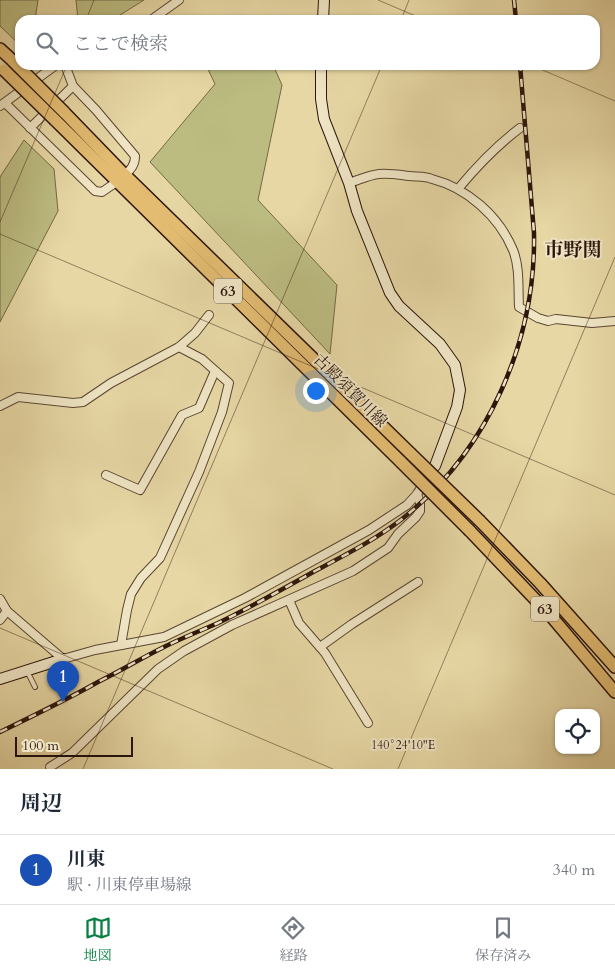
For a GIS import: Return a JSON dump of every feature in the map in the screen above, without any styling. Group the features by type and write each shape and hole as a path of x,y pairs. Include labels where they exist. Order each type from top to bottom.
{"main road":[{"name":"古殿須賀川線","path":"0,49 15,63"},
{"name":"古殿須賀川線","path":"2,68 55,120 122,178 480,521 540,583 615,667"},
{"name":"古殿須賀川線","path":"22,70 64,112 122,178 470,531 551,616 615,692"}],"street":[{"path":"158,15 179,0"},
{"path":"323,15 324,0"},
{"path":"49,70 2,105 30,128 95,191 102,192 122,178 133,167 135,156 74,86 67,70"},
{"path":"0,679 95,650 164,637 245,598 369,530 407,505 417,494 435,466 457,407 460,390 455,365 440,344 399,306 390,293 357,211 349,183 324,119 320,99 321,70"},
{"path":"30,128 74,86"},
{"path":"458,189 482,160 501,142 520,128"},
{"path":"349,183 378,174 401,175 431,178 458,189 484,209 505,234 514,252 517,266 519,307 538,318 548,321 556,319 592,323 615,321"},
{"path":"0,406 18,397 74,403 84,402 111,383 179,347 195,333 209,315"},
{"path":"121,645 131,594 141,578 160,558 199,472 222,412 229,383 202,359 179,347"},
{"path":"106,475 140,490 182,415 199,408 215,371"},
{"path":"50,768 72,753 158,669 184,651 232,625 353,571 388,548 398,534 420,511 417,494"},
{"path":"320,647 359,619 418,582"},
{"path":"0,599 7,611 63,659"},
{"path":"289,600 300,623 320,647 368,723"},
{"path":"0,620 7,611"}],"lane":[{"path":"27,671 34,687"}],"green space":[{"path":"0,0 38,0 36,15 15,15 15,40 0,26"},
{"path":"76,0 144,0 120,15 78,15"},
{"path":"208,70 275,70 282,85 258,200 337,285 330,354 150,162 215,84"},
{"path":"24,140 54,169 58,211 0,322 0,177"}],"railway":[{"path":"514,0 516,15"},
{"path":"0,732 62,702 164,647 243,611 349,553 402,519 432,492 459,461 482,427 501,391 516,353 526,314 532,274 534,233 520,70"}],"place":[{"name":"川東","path":"63,702"}],"district":[{"name":"市野関","path":"573,249"}]}
